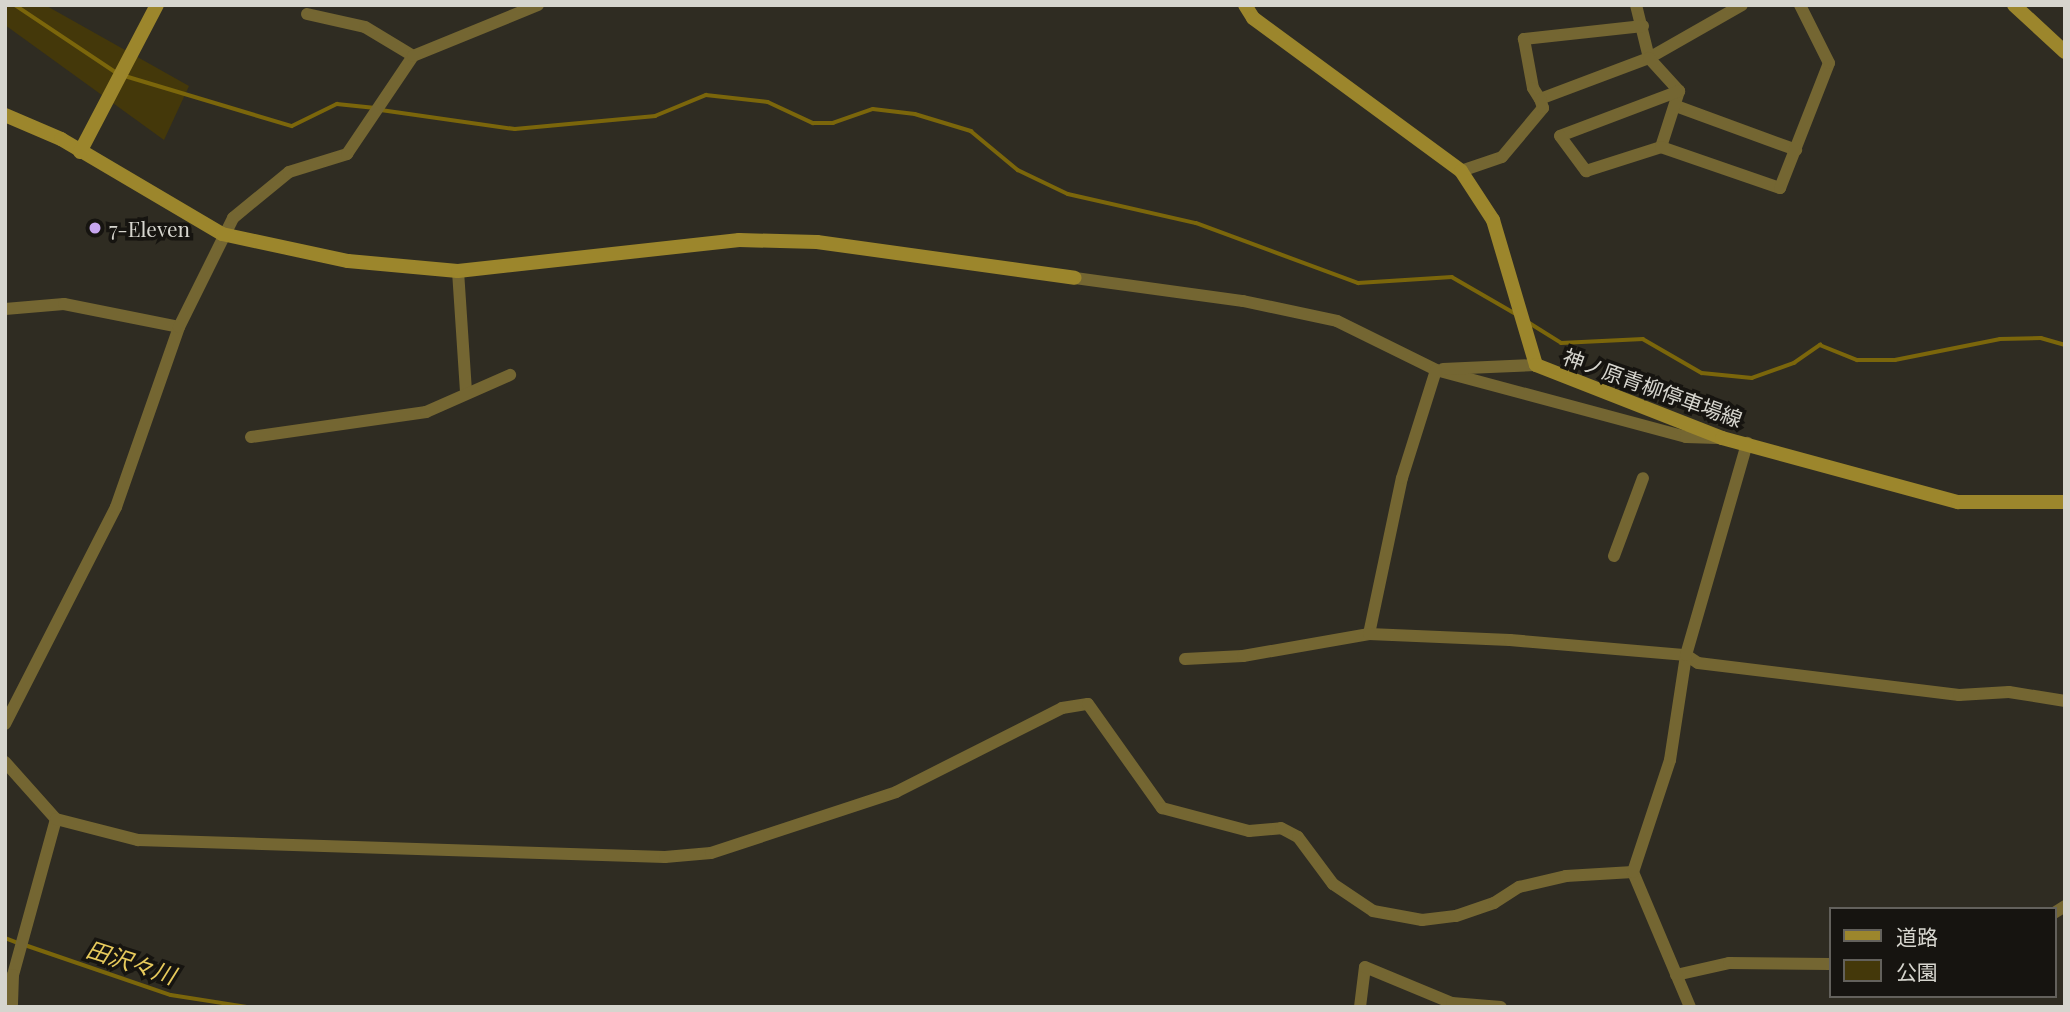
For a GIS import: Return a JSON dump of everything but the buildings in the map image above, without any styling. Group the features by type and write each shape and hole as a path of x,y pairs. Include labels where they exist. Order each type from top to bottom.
{"street":[{"path":"80,152 152,21 157,5"},
{"path":"5,724 116,508 179,327 222,234 247,205 289,172 347,153 376,119 413,56 538,5"},
{"name":"神ノ原青柳停車場線","path":"1245,5 1253,18 1461,171 1493,220 1521,327 1536,365 1722,438 1958,502 2065,502"},
{"path":"1636,5 1649,58 1679,91"},
{"path":"1540,99 1649,58 1742,5"},
{"path":"1679,91 1560,136 1586,171 1661,147 1780,188 1829,63 1800,5"},
{"path":"2014,5 2065,52"},
{"path":"307,14 365,27 413,56"},
{"path":"1461,171 1502,157 1543,107 1524,39 1643,26"},
{"path":"1661,147 1679,91"},
{"path":"1676,106 1796,150"},
{"path":"5,116 80,152 222,234 336,259 458,271 738,240 817,242 1243,301 1337,321 1436,370 1686,437 1722,438"},
{"path":"458,271 466,390"},
{"path":"5,309 64,304 179,327"},
{"path":"1436,370 1536,365"},
{"path":"1369,634 1402,478 1436,370"},
{"path":"251,437 426,412 466,390 510,375"},
{"path":"1690,1007 1633,872 1670,760 1686,655 1747,443"},
{"path":"1614,556 1643,478"},
{"path":"1185,659 1243,656 1369,634 1686,655 1698,663 1959,695 2009,692 2065,701"},
{"path":"5,762 56,819 138,840 665,857 711,853 896,792 1062,708 1088,704 1161,807 1249,831 1281,828 1298,837 1333,884 1373,911 1400,919 1456,916 1494,903 1519,887 1566,876 1633,872"},
{"path":"12,1007 21,945 56,819"},
{"path":"1676,975 1729,963 1828,964"},
{"path":"1360,1007 1365,967 1452,1003 1502,1007"}],"green space":[{"path":"5,5 45,5 189,86 164,140 5,25"}],"waterway":[{"path":"15,5 117,73"},
{"path":"125,76 292,126 337,104 373,108"},
{"path":"381,110 515,129 655,116 706,95 768,102 813,123 833,123 873,109 915,114 971,131 1018,170 1068,194 1196,223 1358,283 1452,277 1516,314"},
{"path":"1528,322 1561,343 1643,339 1702,373 1752,378 1794,363 1820,345 1857,360 1895,360 2000,339 2041,338 2065,345"},
{"name":"田沢々川","path":"5,938 18,943"},
{"name":"田沢々川","path":"25,945 171,995 248,1007"}],"place":[{"name":"7-Eleven","path":"95,228"}]}
